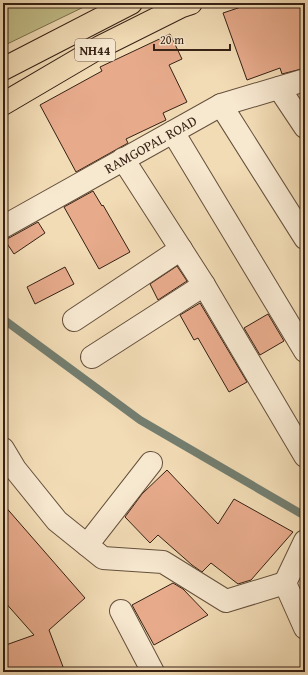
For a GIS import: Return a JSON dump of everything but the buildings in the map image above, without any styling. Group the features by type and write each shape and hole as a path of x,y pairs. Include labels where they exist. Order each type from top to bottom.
{"highway":[{"name":"NH44","path":"3,69 131,3"},
{"name":"NH44","path":"3,104 100,47 182,6 191,3"}],"street":[{"name":"RAMGOPAL ROAD","path":"3,227 221,105 305,80"},
{"path":"279,88 305,128"},
{"path":"221,105 305,238"},
{"path":"173,132 305,351"},
{"path":"123,159 204,285 305,456"},
{"path":"74,320 181,249"},
{"path":"92,357 204,285"},
{"path":"3,449 15,469 57,522 103,558 163,562 226,601 285,583 305,541"},
{"path":"87,545 151,463"},
{"path":"285,583 305,628"},
{"path":"121,611 153,672"}],"shaded area":[{"path":"3,3 92,3 3,46"}],"waterway":[{"path":"3,319 140,420 305,516"}]}
